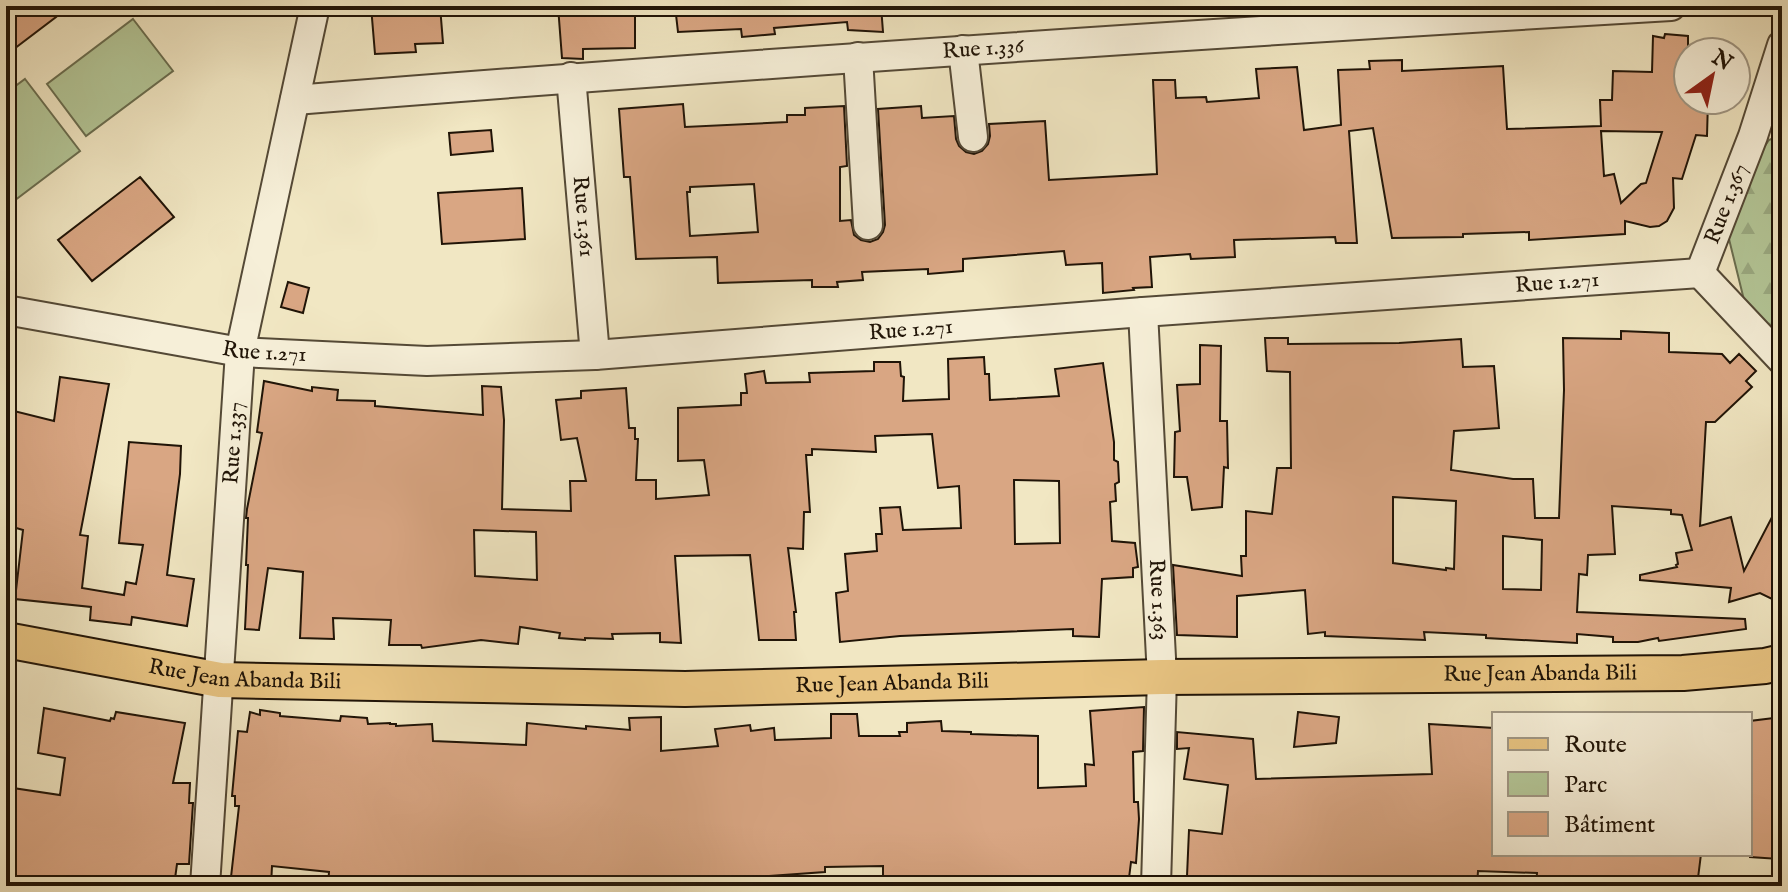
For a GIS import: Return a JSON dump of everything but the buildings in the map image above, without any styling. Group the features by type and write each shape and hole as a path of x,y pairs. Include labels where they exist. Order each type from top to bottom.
{"main road":[{"name":"Rue Jean Abanda Bili","path":"6,640 220,680 685,689 1162,677 1683,673 1782,662"}],"street":[{"name":"Rue 1.337","path":"205,886 240,352 315,6"},
{"name":"Rue 1.336","path":"295,100 571,77 1190,34 1671,6"},
{"name":"Rue 1.367","path":"1700,273 1753,136 1782,45"},
{"path":"963,50 973,137"},
{"path":"858,57 868,225"},
{"name":"Rue 1.361","path":"571,77 595,355"},
{"path":"1753,136 1782,124"},
{"path":"1700,273 1782,360"},
{"name":"Rue 1.271","path":"6,310 240,352 427,361 595,355 1700,273"},
{"name":"Rue 1.363","path":"1143,312 1162,677 1156,886"}],"green space":[{"path":"133,19 173,71 86,136 47,84"},
{"path":"25,79 80,151 6,207 6,93"},
{"path":"1782,134 1782,342 1745,304 1728,235 1734,190 1769,140"}]}
